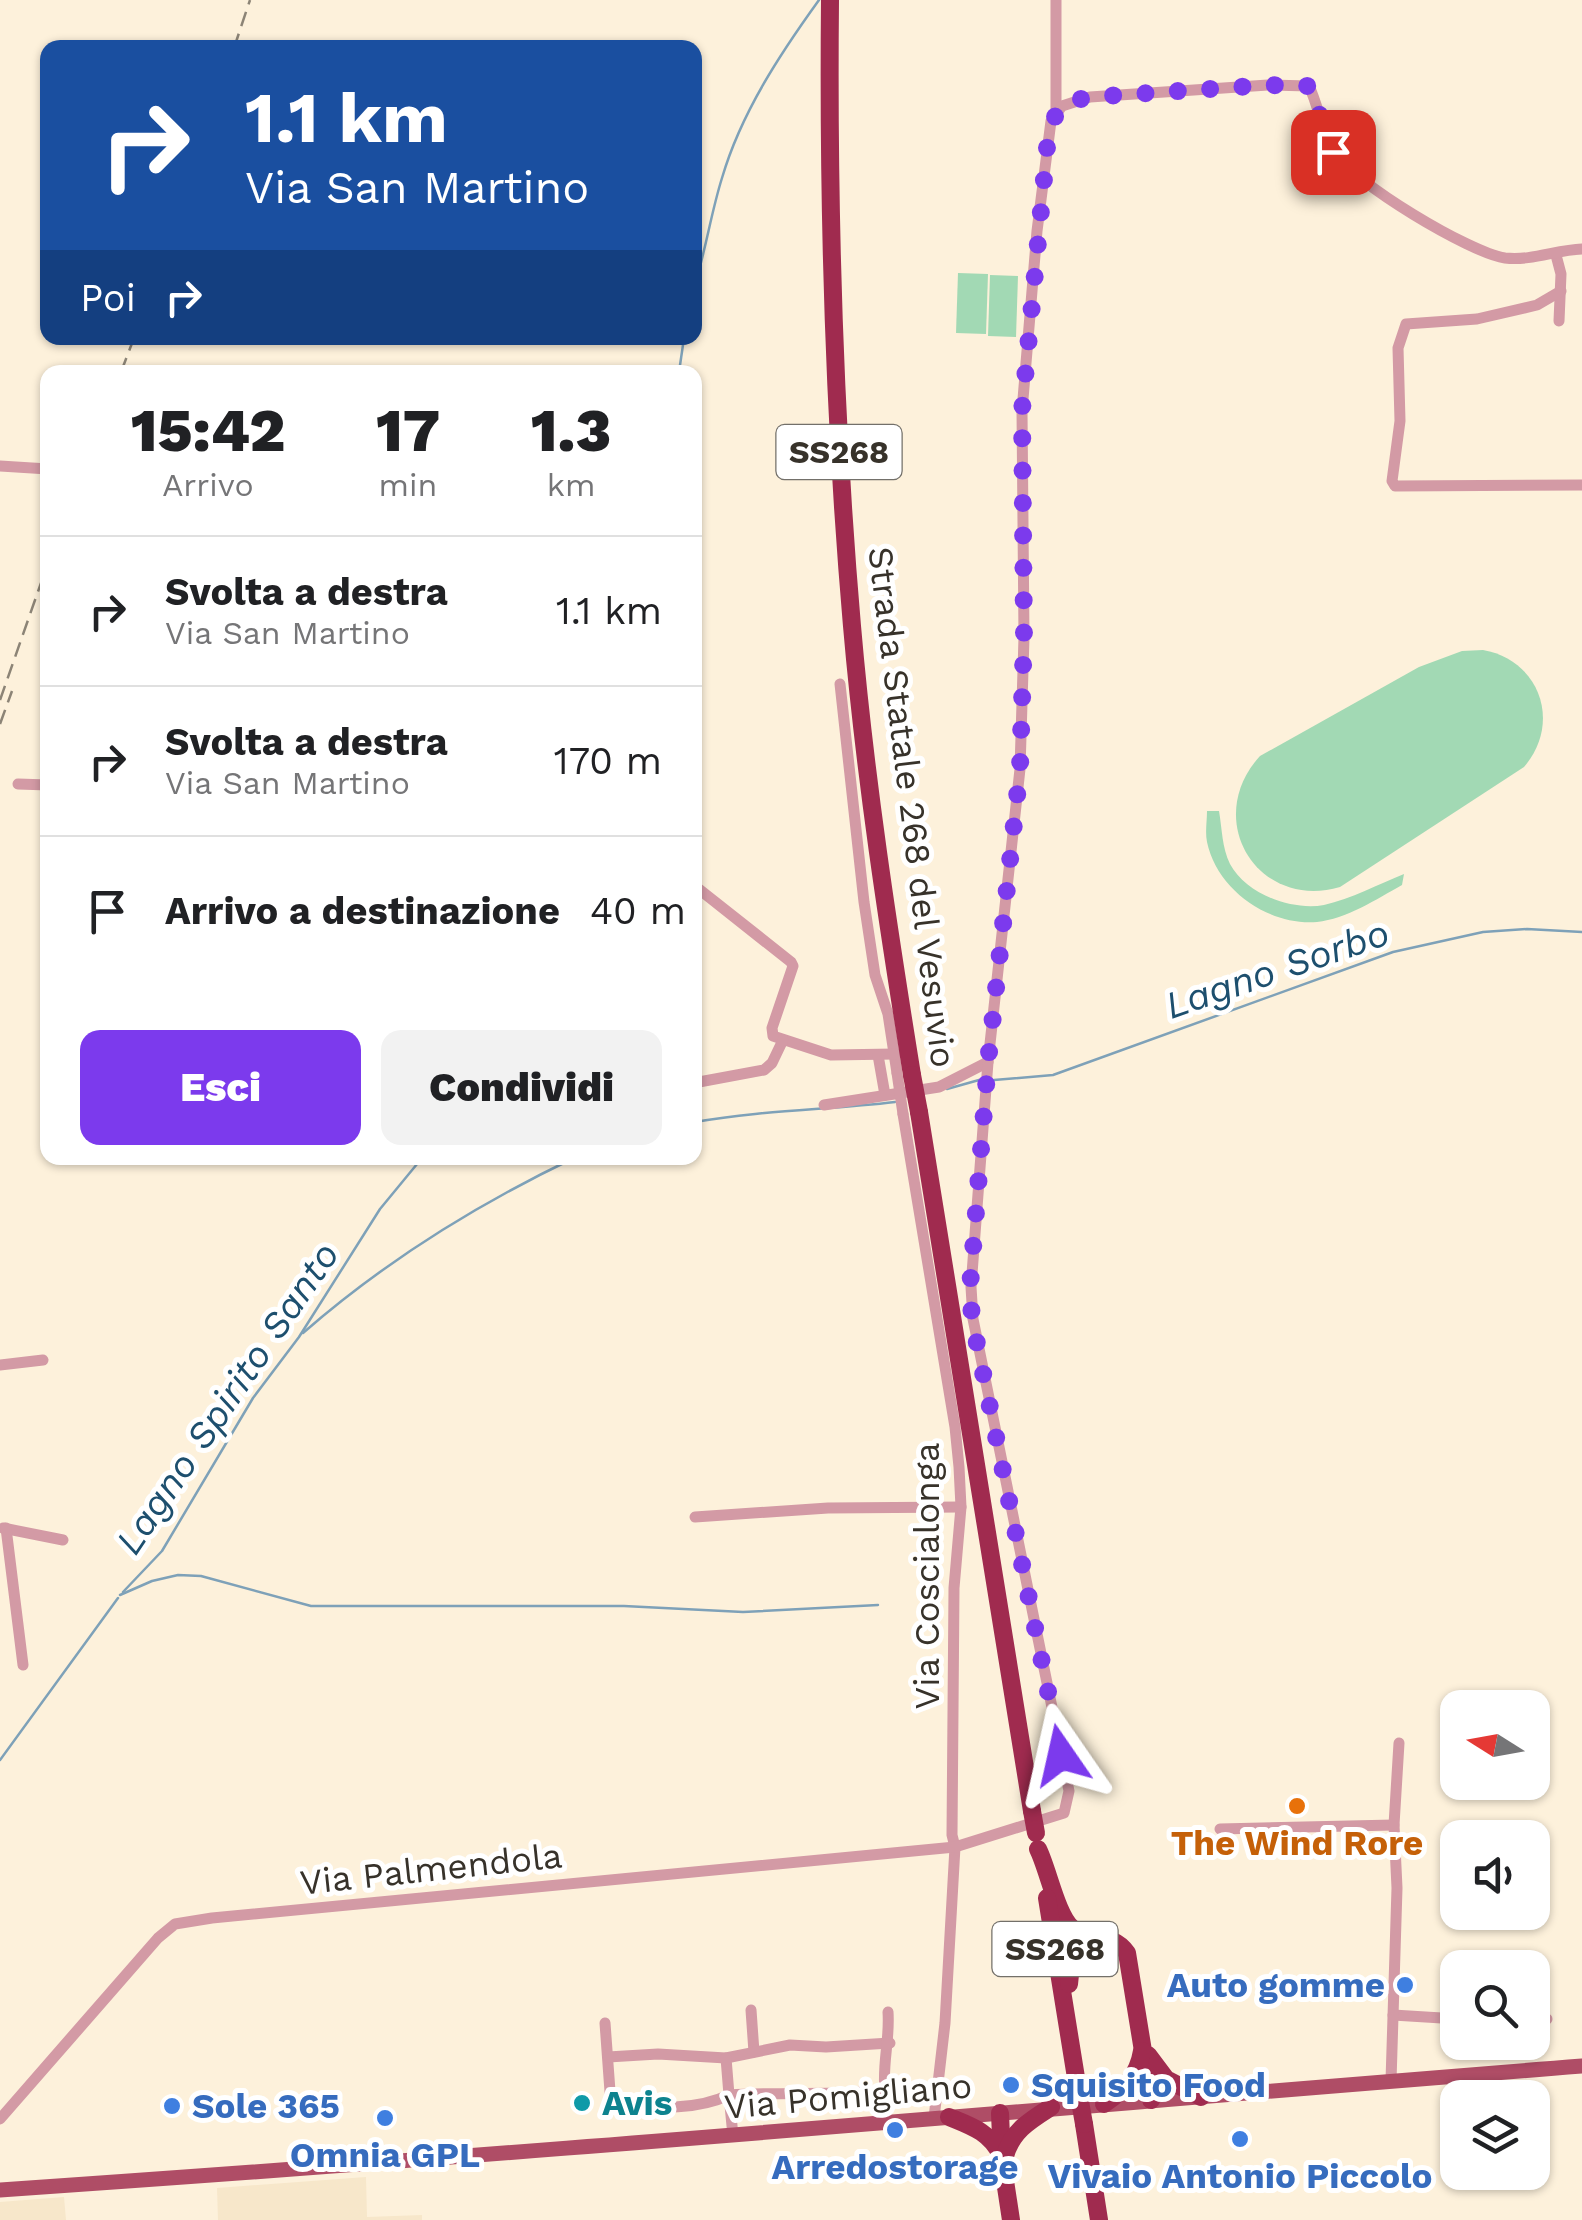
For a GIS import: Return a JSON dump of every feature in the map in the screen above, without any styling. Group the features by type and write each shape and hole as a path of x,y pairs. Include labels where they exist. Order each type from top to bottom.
{"highway":[{"name":"Strada Statale 268 del Vesuvio","path":"830,0 830,224 842,502 852,630 877,846 911,1113 999,1607 1085,2134"},
{"name":"SS268","path":"1037,1841 1062,1918 1079,1932 1109,1937 1127,1953 1152,2100"},
{"path":"1072,2049 1069,1966 1078,1946 1094,1936"},
{"path":"1144,2046 1166,2079 1201,2097"},
{"path":"1104,2104 1132,2080 1144,2046"},
{"path":"1002,2161 1018,2131 1050,2107"},
{"path":"1000,2113 1002,2161 1012,2220"},
{"path":"942,2117 985,2133 996,2144 1002,2161"},
{"name":"SS268","path":"1085,2134 1087,2220"},
{"name":"SS268","path":"1085,2134 1099,2220"}],"main road":[{"name":"Via Pomigliano","path":"8,2190 733,2136 1582,2066"},
{"path":"0,2182 8,2190"}],"street":[{"path":"824,1105 938,1087 988,1062 1020,769 1024,636 1022,410 1048,137 1056,112 1056,0"},
{"path":"1056,112 1070,101 1090,97 1268,85 1309,86 1333,152 1347,167 1452,237 1493,256 1515,259 1582,249"},
{"path":"1556,255 1562,274 1560,321"},
{"path":"1561,291 1537,305 1477,319 1406,324 1398,348 1400,421 1392,481 1395,486 1582,485"},
{"path":"0,466 40,469"},
{"path":"840,684 875,975 888,1014 895,1054 905,1074"},
{"path":"18,784 40,785"},
{"path":"702,891 794,966 772,1034 831,1055 895,1054"},
{"path":"702,1081 764,1070 772,1063 783,1040"},
{"path":"878,1054 886,1095"},
{"name":"Via Palmendola","path":"0,2119 174,1924 558,1882 955,1848 1064,1813 1069,1792 972,1319 970,1287 988,1062"},
{"name":"Via Coscialonga","path":"911,1113 955,1427 961,1507 954,1588 955,1848 942,2117"},
{"path":"0,1365 42,1360"},
{"path":"695,1517 828,1508 961,1507"},
{"path":"23,1666 3,1528 63,1540"},
{"path":"1391,2081 1397,1888 1394,1825 1399,1742"},
{"path":"1220,1830 1394,1825"},
{"path":"750,2010 754,2052"},
{"path":"605,2022 611,2105 666,2108 717,2100 729,2094 789,2091 825,2096 885,2091 883,2070 890,2043 888,2012"},
{"path":"1394,2015 1440,2017"},
{"path":"608,2057 658,2054 726,2058 790,2045 890,2043"},
{"path":"726,2058 733,2136"}],"shaded area":[{"path":"366,2177 367,2217 422,2215 422,2220 218,2220 217,2188"},
{"path":"64,2197 66,2220 0,2220 0,2202"}],"green space":[{"path":"958,273 988,274 986,334 956,333"},
{"path":"990,275 1018,276 1016,337 988,336"},
{"path":"1483,650 1519,666 1539,696 1542,732 1524,767 1340,887 1310,891 1284,886 1263,873 1247,854 1238,831 1236,806 1243,781 1260,756 1419,667 1462,651"},
{"path":"1207,811 1219,811 1225,851 1237,875 1258,892 1284,903 1324,905 1404,874 1402,885 1361,908 1328,920 1299,922 1281,918 1248,902 1222,875 1207,842"}],"waterway":[{"name":"Lagno Spirito Santo","path":"702,256 718,191 740,130 776,63 819,0"},
{"name":"Lagno Spirito Santo","path":"680,365 683,345"},
{"name":"Lagno Sorbo","path":"994,1080 1053,1075 1393,952 1483,932 1582,932"},
{"name":"Lagno Sorbo","path":"947,1089 979,1080"},
{"name":"Lagno Sorbo","path":"702,1121 895,1102"},
{"name":"Lagno Spirito Santo","path":"123,1592 162,1551 253,1398 299,1337 380,1209 416,1165"},
{"name":"Lagno Sorbo","path":"303,1333 432,1236 560,1165"},
{"path":"120,1595 178,1575 201,1576 311,1606 624,1606 743,1612 878,1605"},
{"name":"Lagno Spirito Santo","path":"0,1760 118,1598"}],"railway":[{"path":"237,40 250,0"},
{"path":"124,365 131,345"},
{"path":"0,700 40,586"},
{"path":"0,724 12,691"}],"place":[{"name":"The Wind Rore","path":"1297,1806"},
{"name":"Auto gomme","path":"1405,1985"},
{"name":"Squisito Food","path":"1011,2085"},
{"name":"Avis","path":"582,2103"},
{"name":"Sole 365","path":"172,2106"},
{"name":"Omnia GPL","path":"385,2118"},
{"name":"Arredostorage","path":"895,2130"},
{"name":"Vivaio Antonio Piccolo","path":"1240,2139"}],"route":[{"path":"1061,1755 972,1319 970,1287 988,1062 1020,769 1024,636 1022,410 1048,137 1062,106 1090,97 1268,85 1309,86 1333,152"}]}
